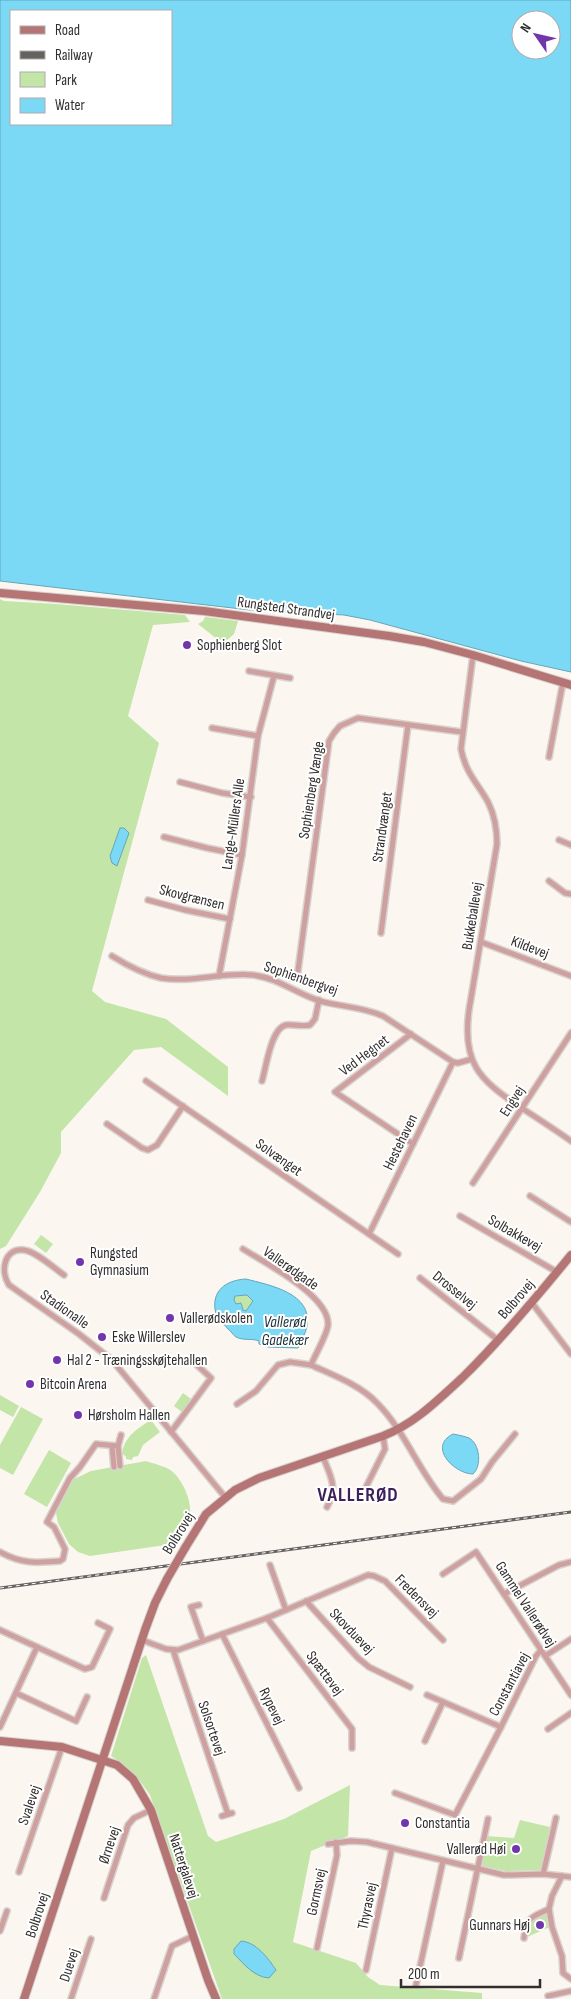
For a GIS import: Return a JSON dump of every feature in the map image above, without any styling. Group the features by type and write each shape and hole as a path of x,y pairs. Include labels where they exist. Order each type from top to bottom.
{"street":[{"name":"Rungsted Strandvej","path":"0,593 228,614 389,636 424,642 571,684"},
{"name":"Bukkeballevej","path":"473,655 462,732 462,749 464,762 470,776 487,801 497,830 466,1028 472,1059 478,1070 495,1090 571,1141"},
{"path":"249,671 290,678"},
{"name":"Lange-Müllers Alle","path":"219,976 242,855 258,736 274,676"},
{"path":"549,757 563,682"},
{"name":"Sophienberg Vænge","path":"291,978 297,978 329,741 334,733 340,726 358,718 462,732"},
{"name":"Strandvænget","path":"380,932 408,725"},
{"path":"212,728 258,736"},
{"path":"180,782 222,793 251,797"},
{"path":"164,837 242,855"},
{"path":"559,840 571,845"},
{"path":"549,881 565,893 571,894"},
{"name":"Skovgrænsen","path":"148,900 184,910 230,919"},
{"name":"Kildevej","path":"480,942 571,976"},
{"name":"Sophienbergvej","path":"112,956 130,967 162,978 180,979 240,974 270,978 319,1000 372,1011 453,1062"},
{"path":"262,1081 275,1034 288,1024 310,1025 315,1019 319,1000"},
{"name":"Engvej","path":"473,1183 571,1033"},
{"name":"Ved Hegnet","path":"411,1034 335,1092 413,1144"},
{"path":"453,1062 458,1063 472,1059"},
{"name":"Hestehaven","path":"369,1234 453,1062"},
{"name":"Solvænget","path":"146,1081 398,1254"},
{"path":"106,1124 148,1150 157,1145 183,1106"},
{"path":"530,1196 571,1222"},
{"name":"Solbakkevej","path":"460,1216 557,1272"},
{"name":"Vallerødgade","path":"243,1249 305,1290 322,1307 326,1314 328,1326 311,1365"},
{"name":"Stadionalle","path":"64,1275 26,1250 17,1250 10,1253 4,1259 1,1274 3,1279 9,1284 112,1360 225,1497"},
{"name":"Bolbrovej","path":"24,1999 155,1603 184,1548 206,1514 225,1497 254,1480 383,1436 398,1430 418,1418 498,1340 571,1256"},
{"name":"Drosselvej","path":"420,1278 498,1340"},
{"path":"532,1303 571,1354"},
{"path":"237,1404 256,1391 278,1365 290,1362 311,1365 369,1396 388,1415 443,1499 450,1501 481,1479 515,1434"},
{"path":"171,1432 211,1378 197,1366"},
{"path":"117,1467 115,1446 122,1435"},
{"path":"366,1486 386,1449 383,1436"},
{"path":"0,1552 19,1561 35,1564 63,1559 65,1550 56,1532 47,1522 70,1478 96,1444 115,1446"},
{"path":"323,1457 333,1484 332,1499 327,1507"},
{"name":"Gammel Vallerødvej","path":"443,1574 476,1552 571,1695"},
{"path":"504,1594 559,1565 571,1562"},
{"path":"270,1565 286,1610"},
{"name":"Fredensvej","path":"173,1650 267,1618 362,1577 374,1576 385,1581 443,1640"},
{"name":"Skovduevej","path":"306,1601 357,1657 369,1667 410,1687"},
{"path":"199,1605 191,1607 204,1641"},
{"name":"Spættevej","path":"267,1618 352,1729 352,1748"},
{"path":"0,1630 85,1669 89,1669 92,1667 110,1629 98,1623"},
{"name":"Rypevej","path":"222,1634 299,1788"},
{"path":"543,1653 571,1639"},
{"path":"142,1640 173,1650"},
{"path":"0,1727 37,1647"},
{"name":"Solsortevej","path":"173,1650 227,1814"},
{"name":"Constantiavej","path":"428,1695 500,1727 536,1656 543,1653"},
{"path":"16,1693 76,1721 87,1697"},
{"path":"425,1741 443,1702"},
{"path":"0,1709 7,1712"},
{"path":"548,1728 571,1713"},
{"path":"395,1794 455,1815 500,1727"},
{"name":"Nattergalevej","path":"0,1741 62,1747 117,1765 129,1773 142,1791 151,1810 216,1999"},
{"name":"Svalevej","path":"19,1872 62,1747"},
{"name":"Ørnevej","path":"104,1898 128,1825 134,1818 151,1810"},
{"path":"544,1874 556,1818"},
{"path":"459,1958 488,1819"},
{"path":"328,1844 336,1842 367,1842 504,1875 544,1874 571,1877"},
{"name":"Gormsvej","path":"317,1948 336,1855 336,1842"},
{"name":"Thyrasvej","path":"366,1970 392,1848"},
{"path":"416,1985 443,1861"},
{"path":"562,1876 552,1896 549,1909 552,1928 562,1956 563,1974 571,1978"},
{"path":"524,1938 525,1925 528,1921 549,1909"},
{"path":"0,1931 7,1911"},
{"path":"154,1999 172,1946 193,1936"},
{"name":"Duevej","path":"71,1999 91,1939"},
{"path":"548,1996 571,1991"}],"green space":[{"path":"0,599 4,601 185,615 190,622 153,625 128,716 159,743 92,991 105,1002 166,1019 228,1067 228,1096 161,1047 134,1050 61,1132 61,1153 40,1192 6,1246 0,1249"},
{"path":"205,617 238,621 234,634 226,641 227,652 224,651 222,643 198,624"},
{"path":"41,1235 53,1244 46,1253 34,1244"},
{"path":"247,1295 253,1301 246,1311 242,1310 242,1303 236,1304 234,1296"},
{"path":"183,1393 191,1399 182,1412 174,1406"},
{"path":"0,1395 19,1406 13,1417 0,1410"},
{"path":"21,1407 43,1419 13,1475 0,1468 0,1445"},
{"path":"151,1420 160,1432 143,1445 138,1456 133,1457 132,1460 126,1459 122,1453 129,1437"},
{"path":"49,1450 71,1463 47,1507 24,1494"},
{"path":"146,1461 172,1471 182,1483 190,1503 190,1517 183,1532 172,1544 90,1556 78,1552 69,1544 58,1523 55,1508 70,1481 91,1471"},
{"path":"146,1655 208,1836 216,1842 284,1819 350,1785 348,1836 311,1851 293,1942 356,1963 368,1977 380,1985 482,1993 482,1999 222,1999 150,1795 133,1773 111,1756 142,1658"},
{"path":"520,1820 550,1827 541,1870 506,1871 482,1866 487,1836 514,1838"},
{"path":"546,1912 550,1927 527,1937 529,1922"}],"water":[{"path":"0,0 571,0 571,672 521,661 370,620 344,615 250,610 0,581"},
{"path":"120,828 124,828 129,833 117,866 112,863 110,856"},
{"name":"Vallerød Gadekær","path":"246,1279 266,1284 287,1292 303,1306 307,1315 307,1326 298,1348 268,1347 259,1344 259,1341 256,1340 239,1338 220,1320 216,1314 215,1299 221,1288 226,1284","holes":["247,1295 253,1301 246,1311 243,1310 241,1303 236,1304 234,1300 235,1296"]},
{"path":"453,1434 469,1438 476,1445 479,1461 473,1474 459,1470 452,1465 443,1452 446,1439"},
{"path":"241,1941 257,1947 276,1970 269,1978 254,1973 234,1954 234,1949"}],"railway":[{"path":"0,1588 571,1512"}],"place":[{"name":"Sophienberg Slot","path":"187,645"},
{"name":"Rungsted Gymnasium","path":"80,1262"},
{"name":"Vallerødskolen","path":"170,1318"},
{"name":"Eske Willerslev","path":"102,1337"},
{"name":"Hal 2 - Træningsskøjtehallen","path":"57,1360"},
{"name":"Bitcoin Arena","path":"30,1384"},
{"name":"Hørsholm Hallen","path":"78,1415"},
{"name":"Constantia","path":"405,1823"},
{"name":"Vallerød Høi","path":"516,1849"},
{"name":"Gunnars Høj","path":"540,1925"}],"district":[{"name":"VALLERØD","path":"358,1494"}]}
